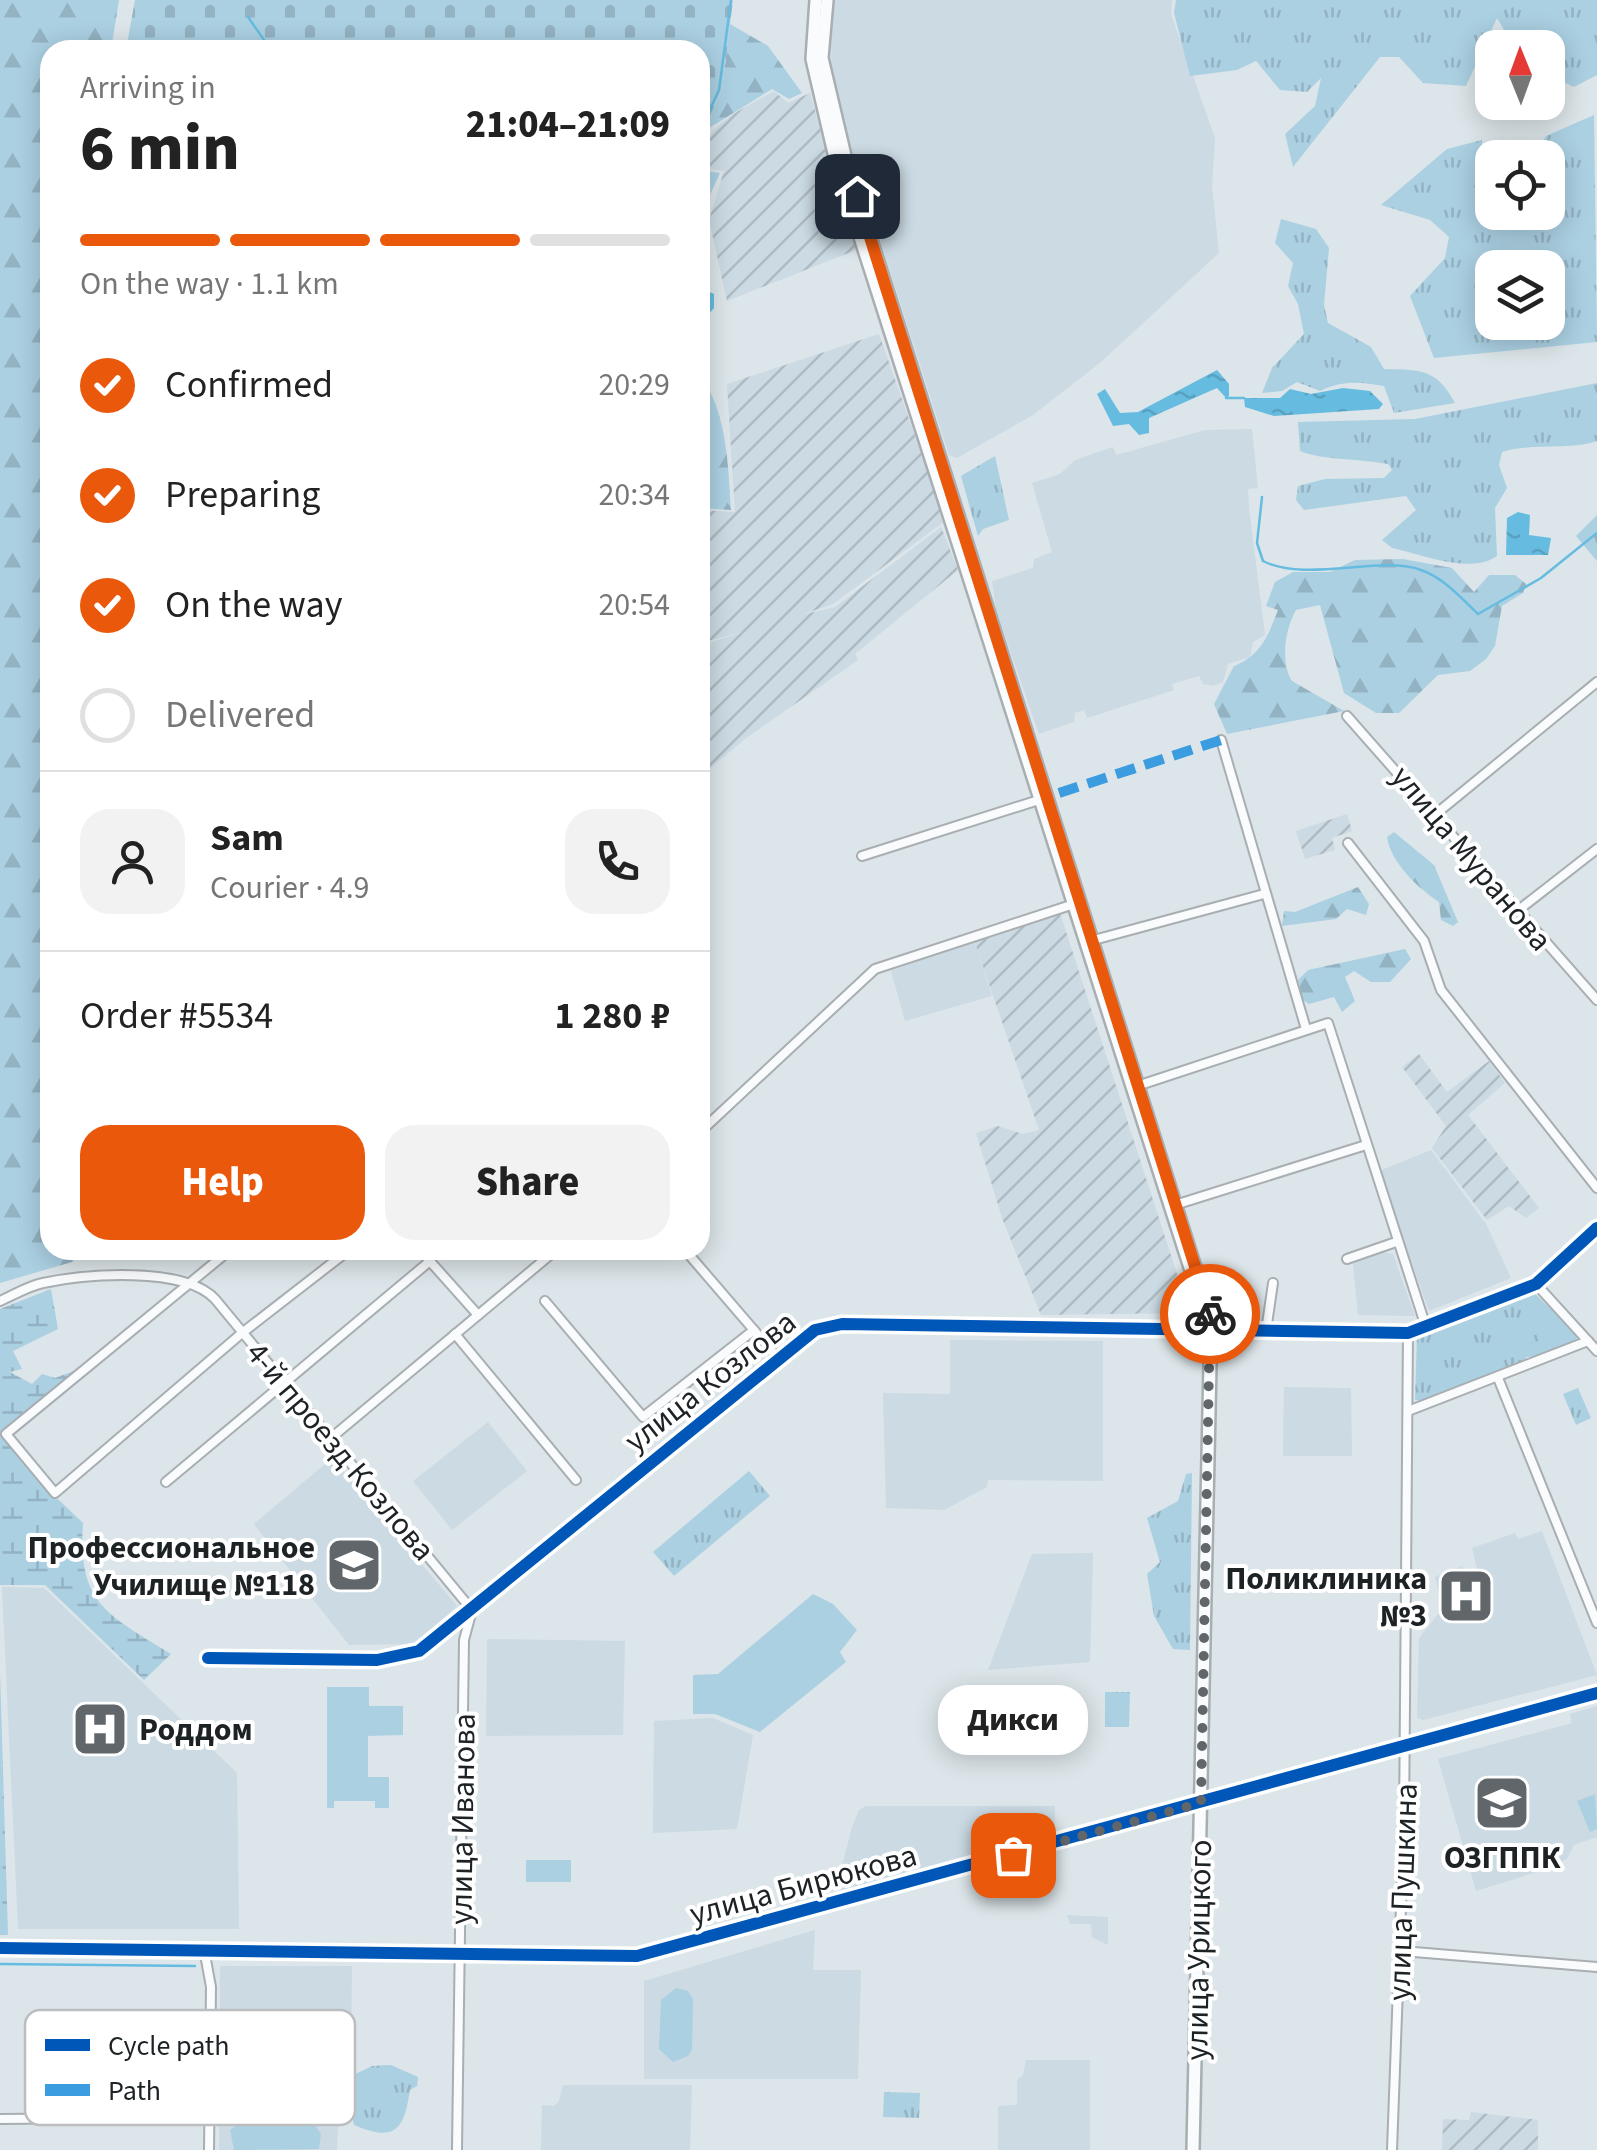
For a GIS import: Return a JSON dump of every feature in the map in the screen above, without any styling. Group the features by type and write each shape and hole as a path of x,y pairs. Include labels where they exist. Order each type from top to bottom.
{"highway":[{"path":"816,0 812,35 816,87 940,472"},
{"path":"826,0 822,58 826,86 940,472"},
{"name":"улица Урицкого","path":"940,472 1210,1330"},
{"name":"улица Урицкого","path":"1045,798 1074,904 1140,1085 1210,1310 1192,2150"}],"street":[{"path":"1436,812 1597,682"},
{"name":"улица Муранова","path":"1347,716 1436,812 1516,912 1597,1000"},
{"path":"1221,740 1306,1029"},
{"path":"862,856 1045,798"},
{"path":"1348,843 1424,941 1441,990 1597,1188"},
{"path":"1516,912 1597,850"},
{"path":"1090,941 1264,894"},
{"path":"710,1123 875,969 1074,904"},
{"path":"1140,1085 1328,1023 1426,1328"},
{"path":"1178,1204 1366,1145"},
{"path":"1597,1228 1536,1284 1597,1351"},
{"path":"1347,1259 1396,1242"},
{"path":"219,1260 6,1434 56,1493 242,1333 336,1260"},
{"path":"330,1438 544,1260"},
{"path":"694,1260 777,1356"},
{"path":"166,1482 430,1261 478,1315"},
{"path":"0,1301 40,1284 86,1278 173,1277 194,1282"},
{"name":"4-й проезд Козлова","path":"194,1282 209,1292 472,1610"},
{"path":"1266,1332 1273,1283"},
{"name":"улица Козлова","path":"208,1658 398,1659 419,1651 777,1356 814,1330 842,1324 1408,1333 1536,1284"},
{"path":"545,1301 643,1417 754,1330"},
{"name":"улица Пушкина","path":"1392,2150 1402,1951 1408,1333"},
{"path":"455,1334 576,1480"},
{"path":"1408,1411 1588,1341"},
{"path":"1498,1378 1597,1623"},
{"name":"улица Иванова","path":"457,2150 464,1640 472,1610"},
{"name":"улица Бирюкова","path":"0,1948 637,1956 1597,1693"},
{"path":"204,1950 210,2010"},
{"path":"1402,1951 1597,1967"},
{"path":"0,2119 25,2119"},
{"path":"208,2150 209,2125"}],"shaded area":[{"path":"832,0 1172,0 1171,14 1215,138 1212,186 1219,253 1101,362 1033,415 957,458 949,455 841,118 831,72"},
{"path":"774,91 788,103 810,93 856,250 727,301 710,224 724,171 710,169 710,136 731,115"},
{"path":"879,334 945,521 833,604 801,615 835,607 941,527 958,570 855,654 858,660 745,739 710,769 710,643 743,632 710,640 710,511 735,512 727,384"},
{"path":"1252,429 1258,488 1248,489 1249,508 1265,635 1253,642 1250,657 1228,664 1223,682 1203,684 1199,676 1172,684 1174,690 1087,718 1084,710 1075,713 1074,722 1039,734 996,610 992,581 1033,568 1034,559 1052,552 1032,483 1060,474 1075,460 1113,447 1116,455 1205,430"},
{"path":"1347,814 1352,831 1332,838 1335,850 1305,859 1296,831"},
{"path":"1060,913 1189,1311 1186,1313 1041,1315 1002,1218 976,1133 998,1126 1023,1134 1039,1130 974,940"},
{"path":"974,940 992,996 905,1021 891,971"},
{"path":"1419,1054 1447,1092 1489,1061 1505,1083 1468,1115 1539,1208 1526,1218 1509,1206 1487,1220 1432,1148 1446,1126 1402,1067"},
{"path":"1431,1150 1486,1224 1511,1278 1429,1311 1379,1171"},
{"path":"1383,1252 1393,1254 1415,1316 1358,1315 1353,1264"},
{"path":"950,1340 1103,1341 1103,1481 988,1480 987,1487 944,1510 886,1508 883,1393 950,1394"},
{"path":"1284,1387 1351,1388 1352,1456 1283,1456"},
{"path":"488,1422 527,1471 452,1530 413,1481"},
{"name":"Профессиональное Училище №118","path":"332,1458 457,1606 414,1644 349,1645 254,1524"},
{"path":"1542,1531 1597,1675 1423,1720 1417,1718 1419,1638 1443,1608 1435,1577 1462,1566 1471,1583 1480,1581 1472,1548 1515,1533 1518,1539"},
{"path":"1093,1553 1090,1662 988,1670 1032,1554"},
{"name":"Роддом","path":"2,1587 44,1588 237,1773 239,1929 18,1929"},
{"path":"487,1639 625,1641 623,1735 486,1736"},
{"name":"ОЗГППК","path":"1597,1706 1597,1837 1574,1845 1567,1859 1476,1891 1438,1759 1572,1723 1570,1714"},
{"path":"713,1718 753,1735 737,1829 653,1833 654,1721"},
{"path":"866,1806 1055,1806 1055,1829 982,1848 981,1857 842,1894 838,1882 852,1827 859,1810"},
{"path":"1067,1915 1108,1917 1108,1945 1092,1937 1091,1924 1070,1924"},
{"path":"815,1930 813,1970 861,1970 858,2079 644,2079 644,1981"},
{"path":"220,1966 352,1966 352,2010 220,2010"},
{"path":"1026,2060 1090,2060 1090,2150 998,2150 998,2106 1017,2105 1017,2080 1023,2075"},
{"path":"563,2085 692,2085 690,2150 541,2150 542,2105 554,2106"},
{"path":"1471,2112 1538,2120 1538,2150 1442,2150 1443,2119 1469,2120"},
{"path":"219,2125 338,2125 337,2150 219,2150"}],"green space":[{"path":"0,0 119,0 113,40 40,40 40,1260 74,1260 0,1283"},
{"path":"135,0 733,0 722,91 710,116 710,40 128,40"},
{"path":"1176,0 1597,0 1597,75 1574,87 1565,83 1565,30 1504,30 1497,18 1492,30 1475,30 1475,66 1466,86 1423,83 1399,57 1380,57 1293,167 1285,134 1315,106 1321,78 1307,92 1280,90 1256,61 1237,70 1190,76 1174,13"},
{"path":"730,24 768,46 802,93 789,99 772,89 710,127 710,116 722,91"},
{"path":"1594,115 1597,342 1434,358 1410,296 1445,258 1449,237 1430,220 1381,205 1447,149 1475,142 1475,230 1565,230 1565,140 1544,140"},
{"path":"710,172 720,173 710,195"},
{"path":"1281,219 1316,229 1329,248 1324,305 1328,323 1371,347 1384,369 1418,371 1434,377 1455,403 1394,413 1384,386 1359,383 1320,391 1297,382 1282,391 1262,393 1272,368 1304,334 1298,304 1288,286 1293,263 1275,243"},
{"path":"1597,383 1597,441 1502,452 1499,465 1507,488 1495,508 1497,556 1486,561 1446,561 1392,548 1382,540 1416,510 1406,496 1304,510 1296,500 1298,486 1325,479 1384,478 1392,470 1388,464 1300,451 1298,422 1415,419"},
{"path":"710,391 721,422 731,510 710,509"},
{"path":"995,456 1009,520 983,529 978,536 961,476"},
{"path":"1597,515 1597,561 1576,536"},
{"path":"1403,559 1452,568 1474,592 1489,575 1515,575 1526,584 1523,593 1502,606 1495,646 1486,659 1470,671 1438,675 1399,713 1376,713 1344,693 1320,605 1296,610 1285,646 1288,673 1292,681 1344,711 1227,734 1214,704 1234,666 1251,656 1267,636 1278,610 1266,606 1275,582 1293,572 1330,572 1355,560"},
{"path":"1394,832 1434,865 1458,922 1453,926 1441,920 1439,902 1414,882 1394,856 1387,837"},
{"path":"1358,887 1369,904 1366,915 1347,909 1336,919 1282,926 1284,911 1295,912"},
{"path":"1405,949 1411,959 1390,982 1371,982 1354,971 1345,977 1355,1001 1342,1012 1334,997 1309,1004 1303,1000 1298,980 1308,970"},
{"path":"51,1289 58,1329 13,1351 22,1369 10,1372 32,1384 42,1374 55,1378 76,1370 1,1432 42,1484 83,1523 86,1573 102,1605 130,1629 171,1654 144,1680 45,1585 0,1585 0,1309"},
{"path":"1532,1291 1578,1335 1575,1343 1545,1356 1526,1357 1526,1361 1423,1401 1415,1400 1417,1336"},
{"path":"1547,1317 1554,1341 1531,1354 1506,1354 1509,1347 1539,1341 1540,1322"},
{"path":"1578,1388 1591,1418 1576,1425 1563,1394"},
{"path":"749,1471 770,1496 674,1576 653,1552"},
{"path":"1192,1473 1190,1650 1173,1649 1154,1616 1147,1574 1160,1562 1147,1518 1178,1501 1186,1474"},
{"path":"813,1594 833,1604 857,1630 840,1652 846,1662 760,1732 715,1714 693,1714 693,1675 718,1674"},
{"path":"0,1671 8,1935 0,1935"},
{"path":"327,1687 369,1687 369,1706 403,1706 403,1735 368,1736 368,1777 389,1777 389,1808 375,1808 375,1801 334,1801 334,1808 327,1808"},
{"path":"1105,1692 1130,1692 1129,1727 1105,1727"},
{"path":"1595,1794 1597,1829 1590,1832 1577,1801"},
{"path":"526,1860 571,1860 571,1882 526,1882"},
{"path":"676,1988 688,1991 693,1999 692,2049 688,2056 673,2062 659,2049 661,2000"},
{"path":"391,2065 418,2077 401,2123 389,2132 354,2125 355,2074 372,2066"},
{"path":"884,2092 920,2093 919,2118 883,2117"},
{"path":"238,2125 315,2125 321,2134 319,2149 234,2150 230,2130"}],"water":[{"path":"710,292 714,294 710,313"},
{"path":"1217,370 1229,384 1229,396 1226,398 1217,388 1149,418 1149,433 1139,435 1129,424 1113,426 1097,394 1105,389 1120,413 1138,412"},
{"path":"1343,388 1370,391 1383,404 1379,409 1274,416 1245,407 1244,398 1280,398 1290,389 1311,394"},
{"path":"1518,512 1530,515 1529,535 1551,538 1548,555 1506,555 1507,518"}],"waterway":[{"path":"710,109 719,90 731,0"},
{"path":"248,17 264,40"},
{"path":"1226,398 1244,398"},
{"path":"1262,497 1257,543 1263,561 1300,570 1385,565 1421,570 1445,583 1478,614 1541,578 1597,533"},
{"path":"0,1964 195,1966"}],"marked path":[{"path":"1059,793 1221,740"}],"cycle path":[{"path":"208,1658 377,1660 419,1651 815,1330 842,1324 1408,1333 1536,1284 1597,1228"},
{"path":"0,1948 637,1956 1597,1693"}],"way so far":[{"path":"1013,1855 1201,1803 1210,1314"}],"place":[{"name":"Профессиональное Училище №118","path":"354,1565"},
{"name":"Поликлиника №3","path":"1466,1596"},
{"name":"Роддом","path":"100,1729"},
{"name":"ОЗГППК","path":"1502,1803"},
{"name":"Дикси","path":"1013,1855"}],"route":[{"path":"857,196 1210,1314"}]}
